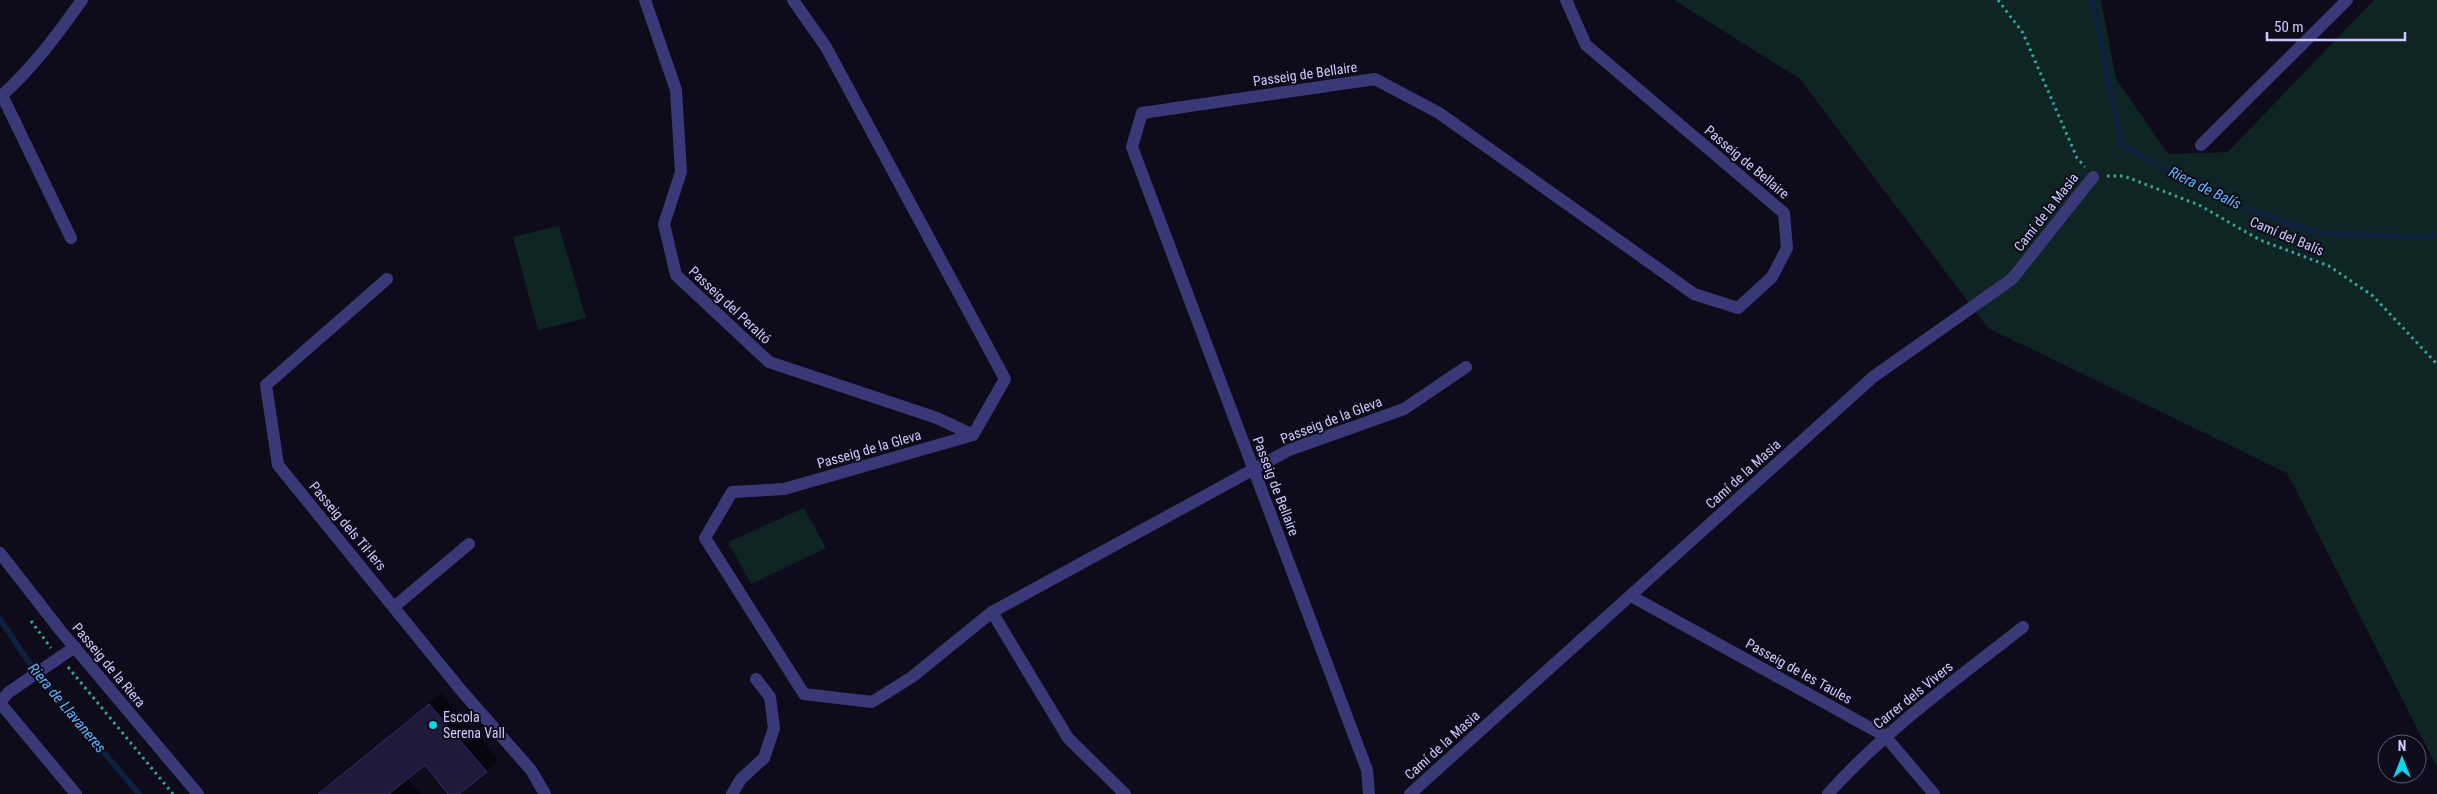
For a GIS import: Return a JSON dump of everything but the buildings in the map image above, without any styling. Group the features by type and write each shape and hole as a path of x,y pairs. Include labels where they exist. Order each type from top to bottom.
{"street":[{"path":"71,238 1,96 53,41 82,0"},
{"name":"Passeig del Peraltó","path":"645,0 676,90 681,172 664,224 676,275 769,362 937,418 973,435"},
{"path":"793,0 826,47 1005,379 973,435"},
{"name":"Passeig de Bellaire","path":"1370,794 1368,770 1132,147 1142,113 1375,79 1439,113 1694,294 1738,308 1772,276 1787,248 1784,213 1586,45 1566,0"},
{"path":"2201,145 2347,0"},
{"name":"Camí de la Masia","path":"1410,794 1873,377 2012,279 2093,177"},
{"name":"Passeig dels Til·lers","path":"387,279 266,385 278,465 395,606 460,689 532,770 544,794"},
{"name":"Passeig de la Gleva","path":"973,435 784,489 732,492 705,538 804,694 872,702 912,677 992,612 1289,450 1404,409 1466,367"},
{"path":"395,606 469,544"},
{"name":"Passeig de la Riera","path":"0,553 75,647 198,794"},
{"name":"Passeig de les Taules","path":"1632,596 1885,736 1934,794"},
{"path":"992,612 1068,738 1125,794"},
{"name":"Carrer dels Vivers","path":"1828,794 1856,763 1885,736 2023,627"},
{"path":"74,793 0,703 9,692 75,647"},
{"path":"732,794 741,779 764,758 774,728 770,697 756,679"}],"path":[{"path":"1998,0 2023,33 2077,158 2093,177"},
{"name":"Camí del Balís","path":"2093,177 2124,176 2199,205 2260,240 2329,266 2373,296 2437,364"},
{"path":"30,619 43,640 60,657 173,794"}],"green space":[{"path":"1674,0 2101,0 2116,79 2168,154 2228,152 2374,0 2437,0 2437,767 2427,747 2427,734 2420,734 2287,473 1988,328 1800,79"},
{"path":"559,226 586,318 538,330 513,237"},
{"path":"804,508 826,548 751,584 728,542"}],"waterway":[{"name":"Riera de Balís","path":"2092,0 2121,145 2224,201 2317,233 2426,237 2437,234"},
{"name":"Riera de Llavaneres","path":"0,619 34,670 139,794"}],"place":[{"name":"Escola Serena Vall","path":"433,725"}]}
